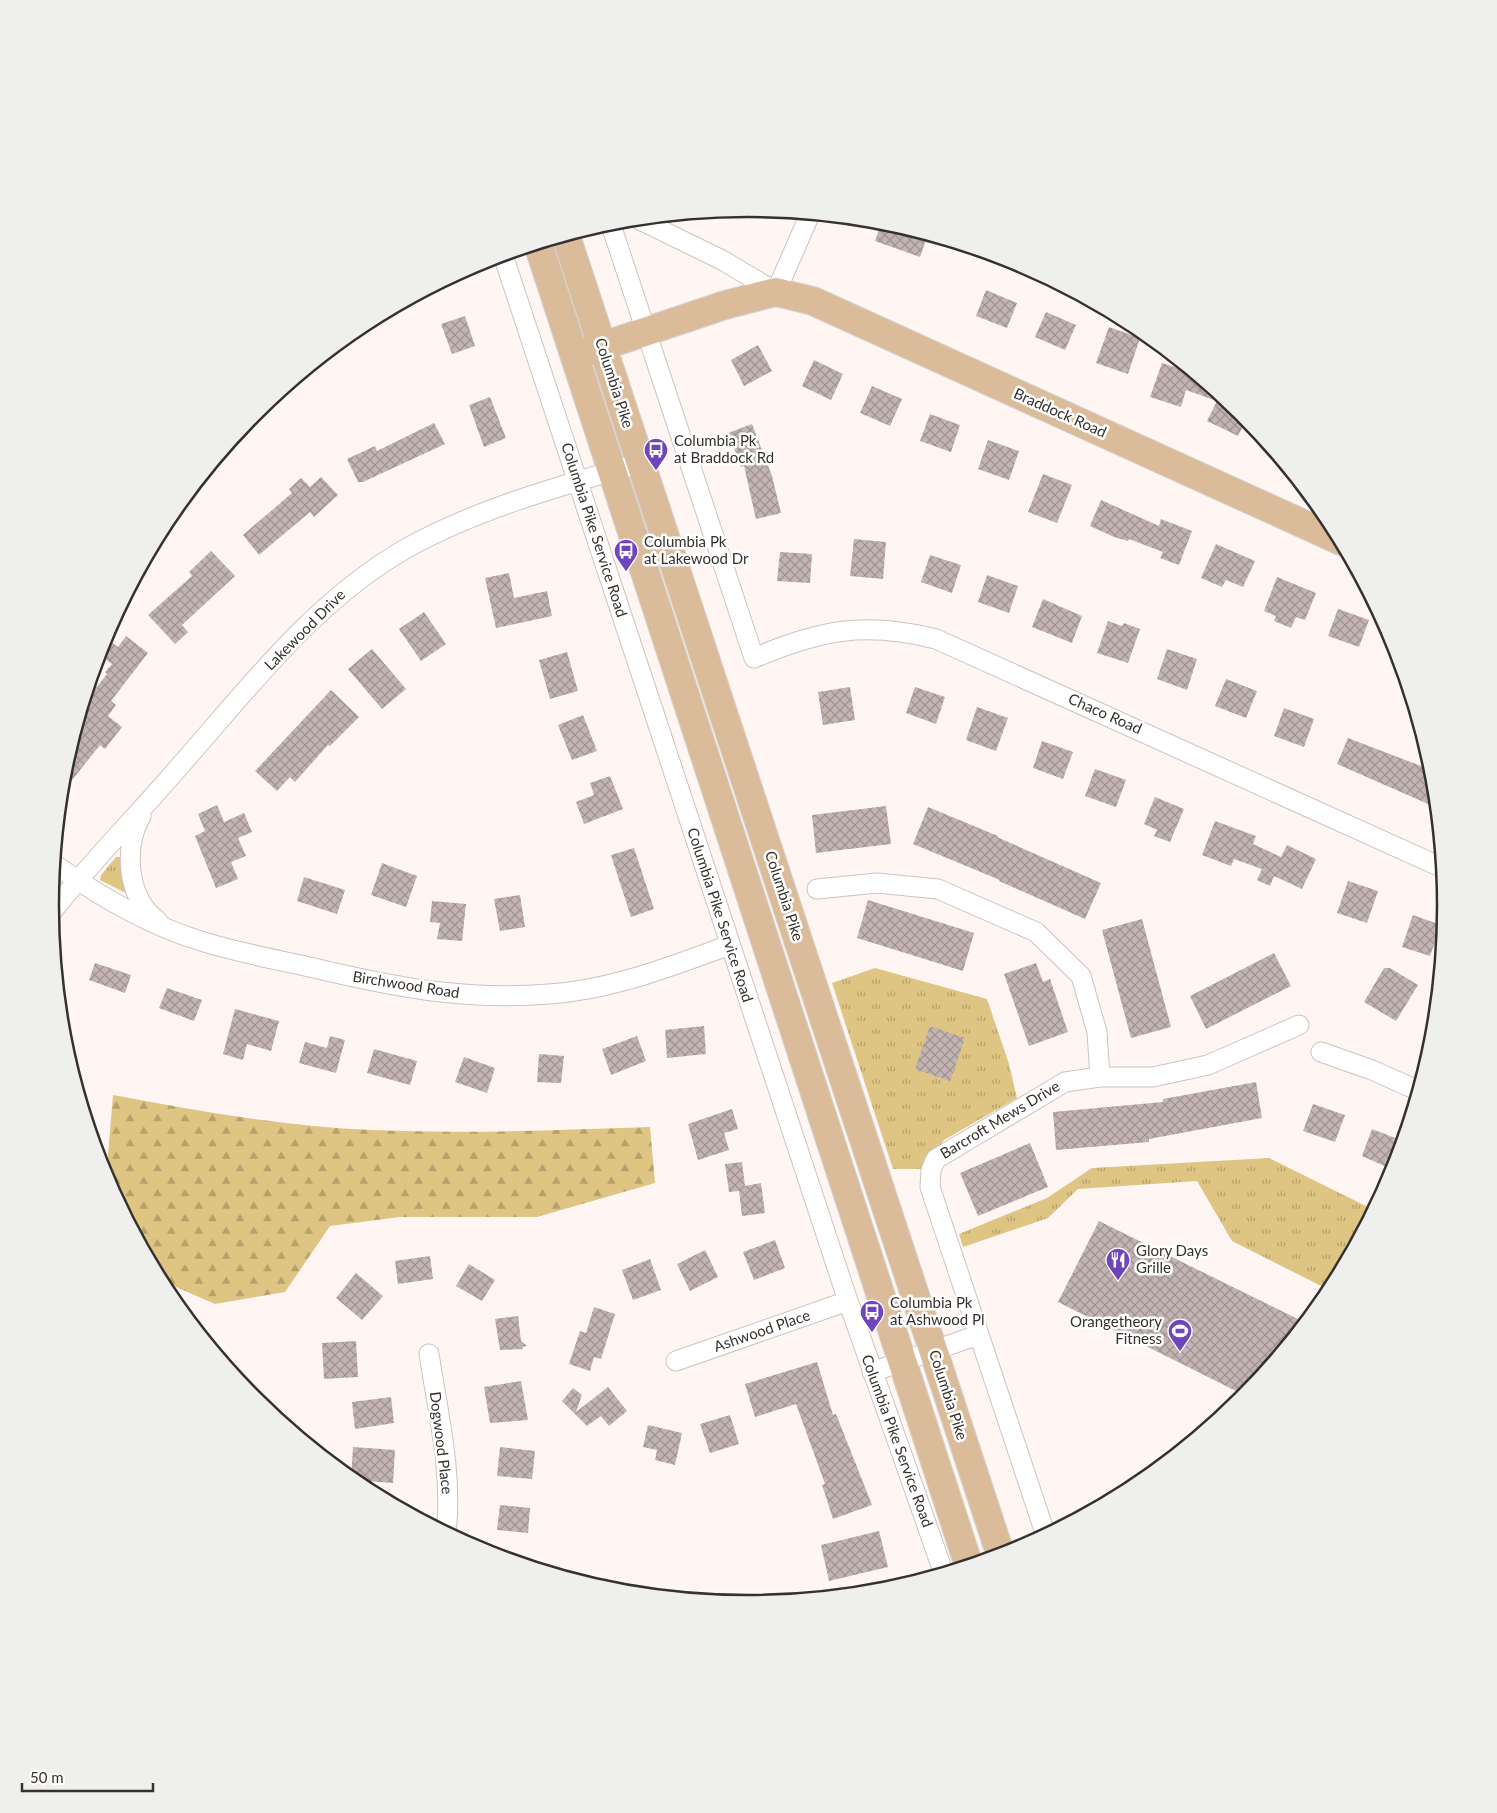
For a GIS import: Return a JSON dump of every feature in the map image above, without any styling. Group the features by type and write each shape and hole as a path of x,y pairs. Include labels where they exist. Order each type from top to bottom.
{"main road":[{"name":"Columbia Pike","path":"568,241 999,1549"},
{"name":"Columbia Pike","path":"540,249 967,1561"},
{"name":"Braddock Road","path":"574,356 726,305 776,292 813,301 1330,536"}],"street":[{"path":"776,292 808,220"},
{"name":"Braddock Road","path":"649,224 722,260 776,292"},
{"path":"613,230 646,332"},
{"name":"Columbia Pike Service Road","path":"505,261 848,1301 942,1568"},
{"name":"Chaco Road","path":"646,332 754,658 790,642 840,631 874,629 906,632 936,640 1055,691 1437,865"},
{"name":"Lakewood Drive","path":"59,905 278,654 324,608 355,582 406,549 448,527 488,511 640,463"},
{"name":"Birchwood Road","path":"153,797 139,819 132,838 131,867 133,883 141,903 154,919 171,931"},
{"name":"Birchwood Road","path":"60,868 79,882 132,913 171,931 206,943 405,988 448,994 494,996 550,994 591,989 632,979 730,945"},
{"path":"817,889 877,883 938,889 1036,932 1081,976 1097,1032 1100,1078"},
{"name":"Barcroft Mews Drive","path":"978,1335 930,1187 931,1170 936,1159 1065,1082 1100,1078 1153,1077 1208,1065 1299,1025"},
{"path":"1321,1052 1372,1070 1414,1089"},
{"name":"Ashwood Place","path":"676,1360 848,1301"},
{"path":"872,1372 978,1335 1044,1530"},
{"name":"Dogwood Place","path":"429,1354 448,1480 449,1510 447,1527"}],"green space":[{"path":"116,857 121,857 126,893 100,880 101,875"},
{"path":"875,968 987,999 1009,1064 1017,1098 944,1140 924,1169 893,1169 832,983"},
{"path":"113,1095 275,1122 340,1128 477,1132 650,1127 655,1183 537,1217 400,1217 330,1226 285,1292 215,1304 172,1285 130,1212 108,1161"},
{"path":"1269,1158 1369,1208 1324,1287 1232,1241 1197,1181 1078,1189 1048,1218 963,1247 959,1234 1047,1198 1092,1168"}],"building":[{"path":"879,229 926,240 920,257 875,241"},
{"path":"986,290 1017,303 1007,328 976,316"},
{"path":"1046,312 1076,325 1065,350 1035,337"},
{"path":"465,316 475,346 452,354 441,324"},
{"path":"1109,327 1140,339 1128,374 1096,363"},
{"path":"758,345 772,371 744,386 731,360"},
{"path":"814,360 843,374 831,400 802,386"},
{"path":"1162,363 1180,369 1217,401 1186,390 1181,407 1150,397"},
{"path":"872,386 902,399 890,426 860,413"},
{"path":"490,397 506,438 484,447 469,405"},
{"path":"1217,401 1243,426 1238,436 1207,421"},
{"path":"930,414 960,425 951,452 920,441"},
{"path":"434,423 445,444 363,482 358,482 347,459 375,446 377,451"},
{"path":"752,424 772,476 781,513 756,519 744,466 741,467 728,433"},
{"path":"988,440 1019,451 1009,480 978,469"},
{"path":"1043,474 1072,485 1057,523 1028,512"},
{"path":"321,477 338,495 314,517 310,512 259,555 243,535 292,493 289,489 301,478 310,487"},
{"path":"1101,500 1159,526 1161,519 1192,531 1179,565 1160,558 1163,552 1129,539 1128,541 1114,537 1090,526"},
{"path":"854,539 886,542 883,579 850,576"},
{"path":"1216,544 1255,561 1243,587 1226,580 1222,587 1201,578"},
{"path":"211,551 235,576 182,625 188,632 175,644 148,615 192,576 189,572"},
{"path":"780,552 812,554 810,583 777,581"},
{"path":"930,555 961,565 952,593 921,582"},
{"path":"509,573 514,598 547,591 552,616 496,628 485,578"},
{"path":"987,575 1018,586 1009,613 978,602"},
{"path":"1277,577 1316,593 1305,620 1296,617 1291,628 1274,621 1276,616 1264,611"},
{"path":"1043,599 1082,616 1072,643 1032,627"},
{"path":"1338,609 1369,620 1359,647 1328,636"},
{"path":"424,612 446,644 421,661 399,629"},
{"path":"1108,621 1122,626 1124,623 1140,629 1128,663 1097,653"},
{"path":"126,636 148,653 111,701 116,705 108,716 122,727 105,749 100,745 70,782 82,728 93,692 107,674 105,672 112,664 105,659 111,642 118,647"},
{"path":"372,649 406,689 382,709 348,669"},
{"path":"1167,649 1197,659 1187,690 1157,679"},
{"path":"567,652 578,691 550,699 539,660"},
{"path":"1226,679 1257,691 1246,718 1215,706"},
{"path":"850,687 855,720 823,725 818,692"},
{"path":"915,687 945,697 936,724 906,713"},
{"path":"331,690 359,717 330,746 328,745 295,782 290,777 277,791 255,771"},
{"path":"977,707 1008,718 996,751 966,740"},
{"path":"1284,708 1314,719 1304,747 1274,736"},
{"path":"583,715 597,751 572,760 558,725"},
{"path":"1348,738 1424,767 1430,800 1428,804 1337,764"},
{"path":"1042,741 1073,752 1063,779 1033,768"},
{"path":"1095,769 1126,780 1116,807 1085,796"},
{"path":"610,776 623,809 584,824 576,802 594,795 590,783"},
{"path":"1155,797 1184,809 1170,842 1154,836 1157,830 1144,824"},
{"path":"217,805 224,822 244,813 252,832 238,838 246,856 231,862 238,879 216,888 195,836 205,831 198,814"},
{"path":"886,806 891,844 816,853 812,815"},
{"path":"928,807 998,836 1101,883 1085,919 1000,880 913,844"},
{"path":"1215,821 1256,836 1253,844 1281,857 1287,845 1316,859 1302,889 1274,876 1270,886 1257,880 1262,869 1234,859 1231,866 1202,855"},
{"path":"634,848 654,909 631,917 611,855"},
{"path":"382,863 417,876 406,907 371,895"},
{"path":"304,877 345,890 337,914 297,901"},
{"path":"1348,881 1378,891 1367,923 1337,913"},
{"path":"520,895 525,927 500,931 494,899"},
{"path":"868,900 974,933 963,971 857,938"},
{"path":"432,901 466,904 462,941 437,939 440,923 430,922"},
{"path":"1413,915 1438,924 1437,935 1430,956 1402,947"},
{"path":"1142,919 1171,1027 1131,1038 1102,930"},
{"path":"1274,953 1291,986 1206,1029 1190,996"},
{"path":"95,963 131,975 125,993 89,980"},
{"path":"1036,963 1043,982 1050,979 1068,1032 1029,1046 1004,974"},
{"path":"1384,968 1390,968 1418,985 1396,1021 1364,1002"},
{"path":"167,988 202,1000 194,1021 159,1008"},
{"path":"235,1009 279,1021 271,1051 247,1044 243,1060 223,1054"},
{"path":"704,1026 706,1054 667,1058 665,1030"},
{"path":"930,1026 965,1038 950,1081 915,1069"},
{"path":"330,1036 345,1040 336,1073 299,1063 305,1042 327,1048"},
{"path":"637,1036 646,1061 611,1075 602,1049"},
{"path":"374,1049 417,1061 410,1085 367,1073"},
{"path":"539,1054 564,1056 561,1083 537,1082"},
{"path":"464,1057 495,1068 487,1093 455,1082"},
{"path":"1256,1082 1262,1118 1149,1139 1149,1142 1056,1150 1053,1112 1163,1102 1163,1099"},
{"path":"1313,1104 1345,1115 1335,1142 1303,1131"},
{"path":"732,1109 738,1129 724,1133 729,1150 698,1160 688,1124"},
{"path":"1372,1129 1398,1139 1387,1167 1362,1156"},
{"path":"1030,1143 1048,1187 978,1216 960,1173"},
{"path":"742,1162 745,1186 761,1183 765,1213 742,1216 739,1191 729,1192 725,1164"},
{"path":"1099,1221 1300,1320 1267,1361 1238,1392 1058,1302"},
{"path":"775,1240 785,1268 754,1280 743,1252"},
{"path":"705,1250 718,1277 690,1291 677,1264"},
{"path":"430,1256 433,1279 398,1284 395,1261"},
{"path":"650,1259 661,1290 633,1300 622,1270"},
{"path":"469,1264 495,1280 482,1301 456,1286"},
{"path":"356,1273 383,1296 362,1320 336,1298"},
{"path":"594,1307 615,1314 601,1359 594,1357 590,1371 569,1364 580,1331 586,1333"},
{"path":"518,1316 521,1341 527,1346 522,1347 523,1349 500,1350 495,1319"},
{"path":"356,1341 358,1377 324,1379 322,1343"},
{"path":"817,1362 833,1415 836,1414 872,1505 833,1519 822,1485 825,1484 796,1404 755,1417 745,1384"},
{"path":"521,1381 528,1420 490,1423 484,1387"},
{"path":"608,1387 627,1411 609,1426 601,1416 587,1426 562,1401 573,1388 582,1395 576,1412"},
{"path":"391,1397 394,1423 355,1429 352,1402"},
{"path":"730,1415 739,1444 710,1453 700,1424"},
{"path":"648,1425 682,1433 675,1465 655,1460 657,1450 643,1447"},
{"path":"353,1447 395,1450 393,1483 367,1481 352,1470"},
{"path":"500,1447 535,1451 532,1479 497,1476"},
{"path":"500,1505 530,1508 528,1533 497,1530"},
{"path":"879,1531 888,1567 829,1581 821,1545"}],"place":[{"name":"Columbia Pk at Braddock Rd","path":"656,471"},
{"name":"Columbia Pk at Lakewood Dr","path":"626,572"},
{"name":"Glory Days Grille","path":"1118,1281"},
{"name":"Columbia Pk at Ashwood Pl","path":"872,1333"},
{"name":"Orangetheory Fitness","path":"1180,1352"}]}
